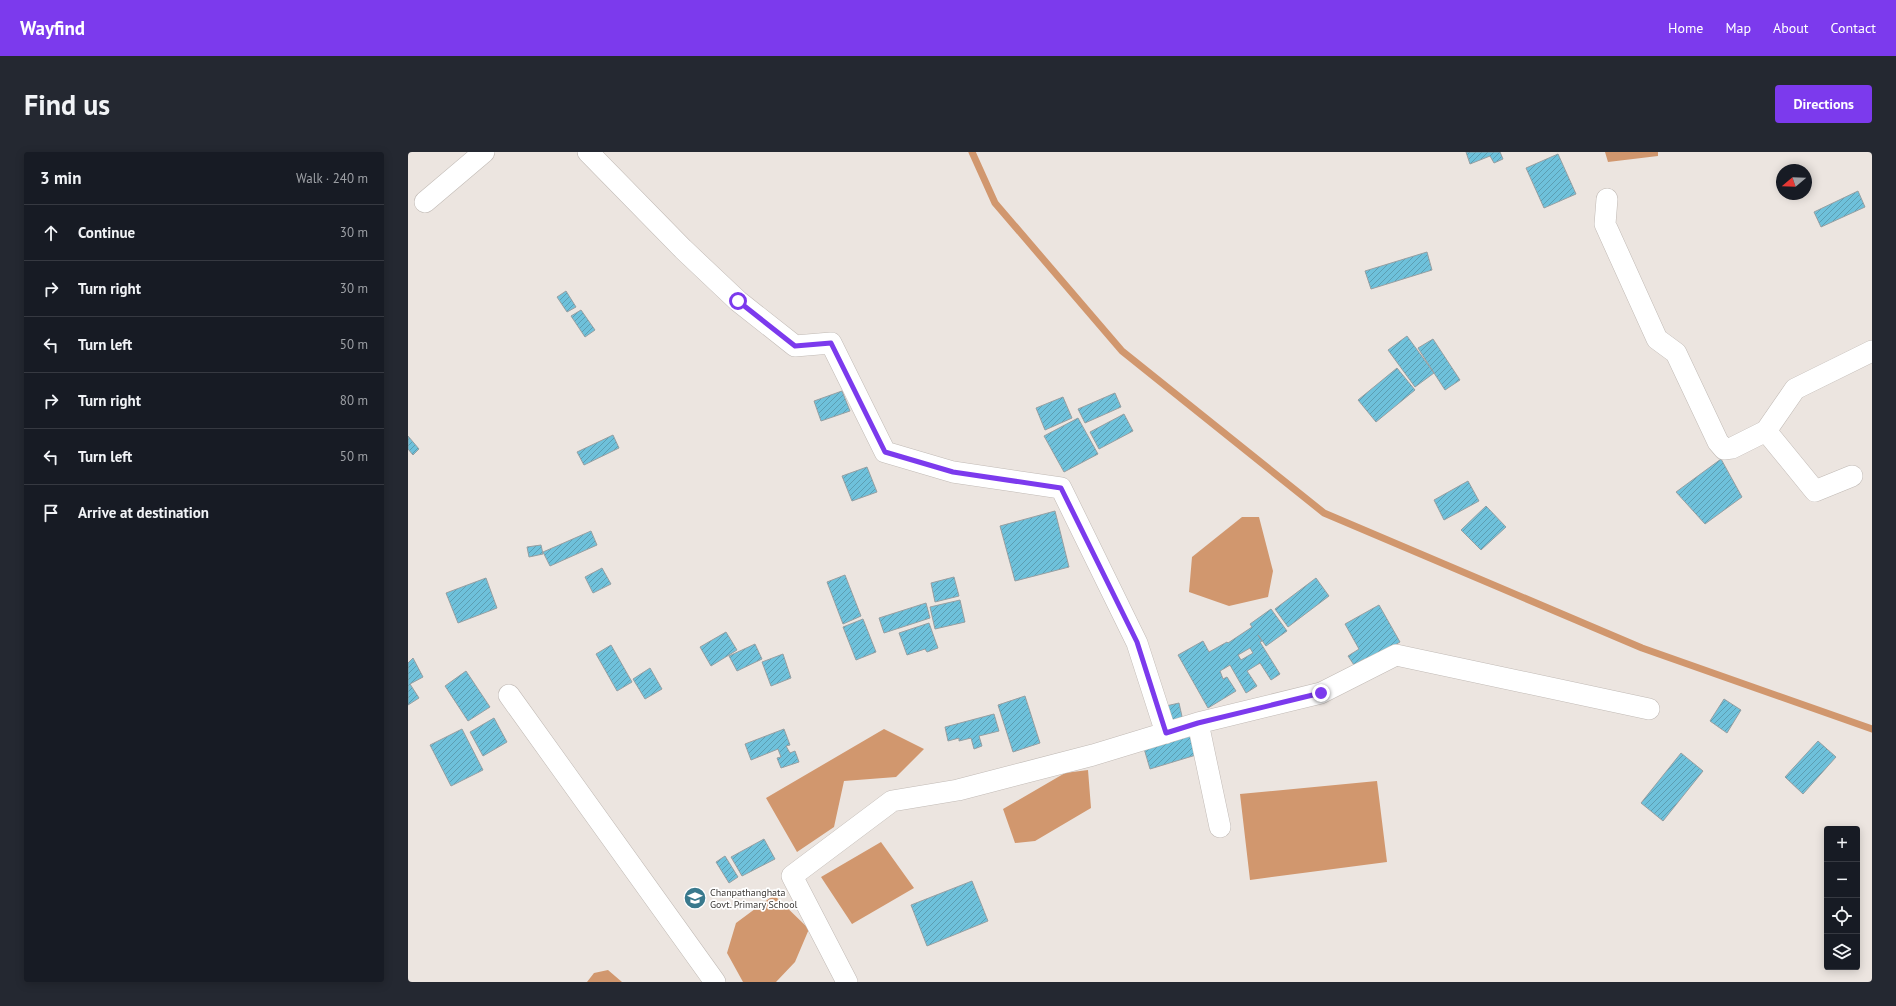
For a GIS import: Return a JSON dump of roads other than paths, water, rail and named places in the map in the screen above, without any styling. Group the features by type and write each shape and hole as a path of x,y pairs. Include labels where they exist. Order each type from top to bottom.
{"street":[{"path":"425,202 484,152"},
{"path":"588,152 738,301 795,346 831,343 885,452 953,472 1061,488 1137,642 1166,733"},
{"path":"1607,199 1605,224 1653,332 1657,339 1676,354 1718,442 1724,449 1732,448 1766,431 1795,389 1872,351"},
{"path":"1766,431 1815,491 1852,476"},
{"path":"847,982 792,876 892,801 958,790 1093,755 1198,723 1321,693 1396,655 1649,709"},
{"path":"509,695 715,982"},
{"path":"1198,723 1220,827"}],"waterway":[{"path":"972,152 995,203 1122,351 1324,513 1642,648 1872,729"}],"place":[{"name":"Chanpathanghata Govt. Primary School","path":"695,898"}]}
